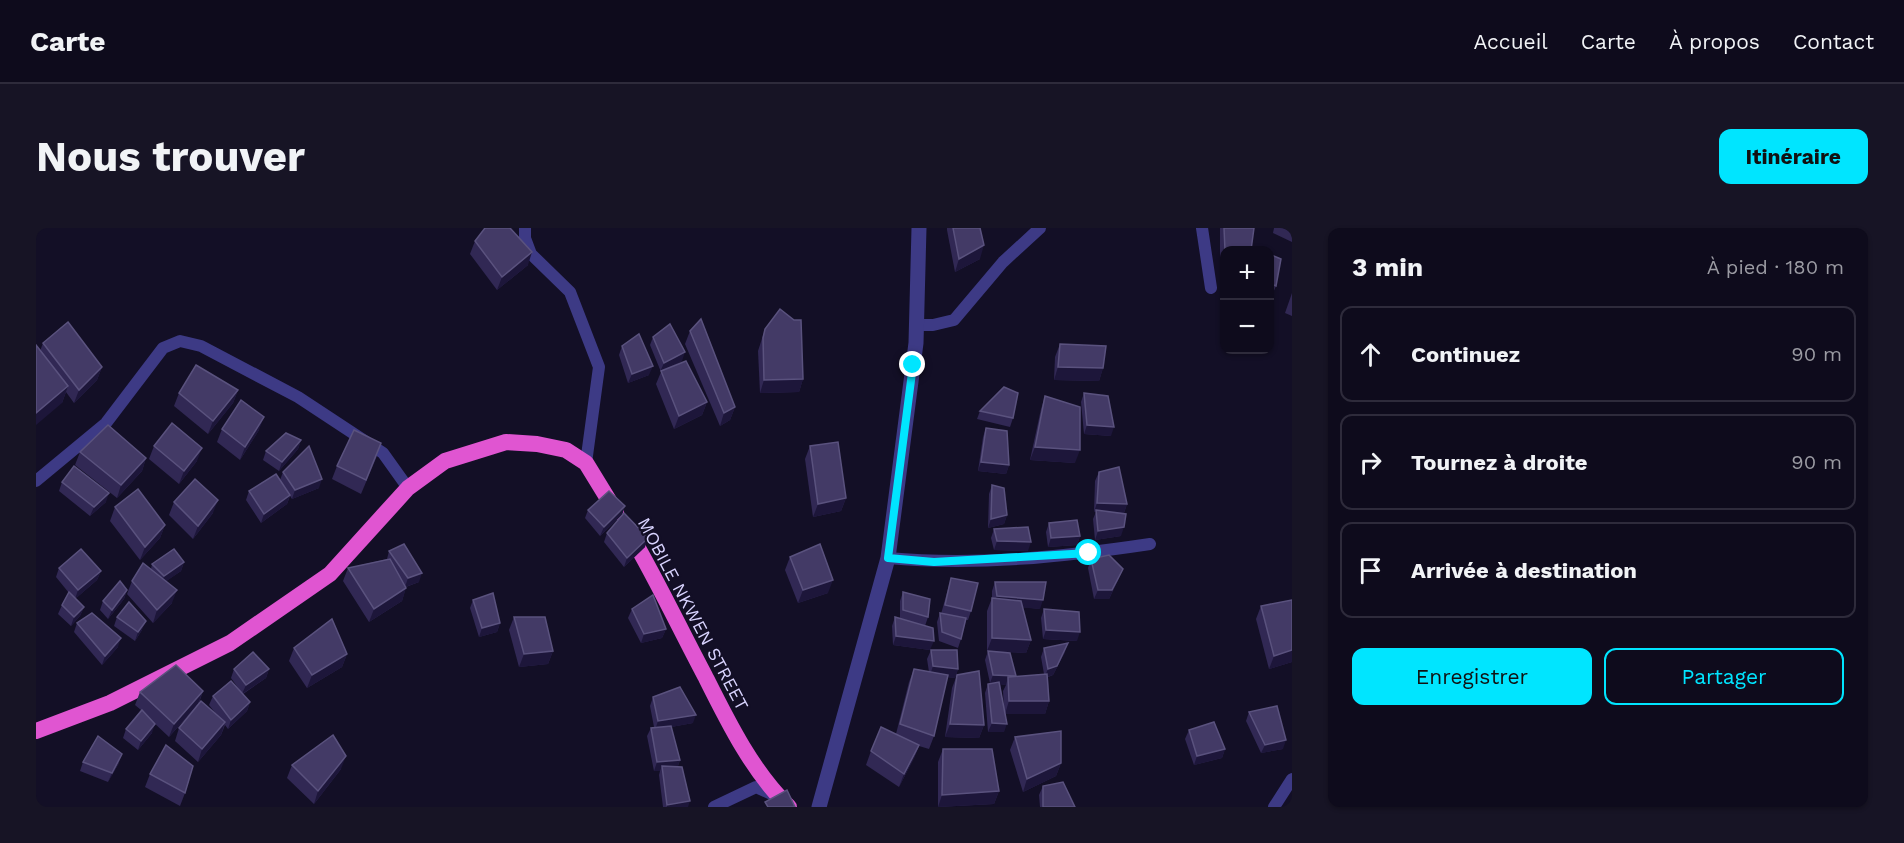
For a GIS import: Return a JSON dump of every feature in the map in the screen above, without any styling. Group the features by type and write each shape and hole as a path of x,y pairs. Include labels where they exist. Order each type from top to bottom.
{"highway":[{"path":"36,731 110,703 230,644 330,574 408,488 445,461 506,442 537,444 566,450 586,462"},
{"name":"MOBILE NKWEN STREET","path":"586,462 649,567 734,735 784,802"}],"street":[{"path":"525,228 525,238 531,254 570,292 599,367 586,462"},
{"path":"819,807 888,558 917,325 919,228"},
{"path":"917,325 933,325 954,320 1004,262 1040,228"},
{"path":"1202,228 1211,288"},
{"path":"36,481 106,423 163,348 180,341 201,346 308,403 383,453 408,488"},
{"path":"888,558 934,562 1011,559 1089,553 1150,544"},
{"path":"1274,807 1292,779"},
{"path":"714,807 756,788 784,802"}],"building":[{"path":"485,228 510,228 532,252 502,277 475,241"},
{"path":"953,228 980,228 984,245 959,259"},
{"path":"1224,228 1254,228 1252,246 1225,246"},
{"path":"1274,256 1281,259 1276,286 1274,285"},
{"path":"780,309 794,320 801,320 803,379 764,380 763,338 765,329"},
{"path":"701,319 735,407 724,413 690,331"},
{"path":"68,322 102,367 79,390 43,343"},
{"path":"670,324 685,352 664,363 653,337"},
{"path":"639,334 653,366 632,374 622,346"},
{"path":"1060,344 1106,346 1103,368 1058,367"},
{"path":"36,345 68,386 36,413"},
{"path":"686,361 707,402 679,416 661,371"},
{"path":"196,365 238,390 213,421 179,393"},
{"path":"1004,387 1018,393 1013,418 980,411"},
{"path":"1084,393 1108,396 1114,427 1087,425"},
{"path":"1045,396 1080,407 1080,450 1035,447"},
{"path":"241,400 264,417 245,447 222,429"},
{"path":"172,423 202,448 184,471 154,446"},
{"path":"108,425 146,458 121,485 80,452"},
{"path":"986,428 1007,431 1009,465 981,462"},
{"path":"354,430 381,443 366,480 337,466"},
{"path":"286,433 301,440 282,462 266,451"},
{"path":"838,442 846,498 818,504 810,446"},
{"path":"309,446 322,479 295,490 283,472"},
{"path":"74,466 109,493 94,507 62,482"},
{"path":"1119,467 1127,504 1097,503 1099,472"},
{"path":"276,474 290,495 264,514 249,491"},
{"path":"195,479 218,500 198,526 174,502"},
{"path":"992,485 1004,488 1007,515 991,519"},
{"path":"138,489 165,525 145,547 115,507"},
{"path":"609,491 625,506 604,527 588,510"},
{"path":"1096,510 1126,514 1124,527 1098,531"},
{"path":"624,513 648,538 627,558 607,533"},
{"path":"1077,520 1080,536 1051,538 1049,523"},
{"path":"1028,527 1031,542 997,541 994,529"},
{"path":"404,544 422,573 408,578 389,551"},
{"path":"820,544 833,580 803,590 790,557"},
{"path":"81,549 101,571 78,590 59,568"},
{"path":"174,549 184,562 164,576 152,564"},
{"path":"1109,555 1123,569 1112,590 1098,590 1091,559"},
{"path":"390,559 406,588 374,609 348,568"},
{"path":"143,563 177,590 157,610 132,581"},
{"path":"951,578 978,583 971,611 945,605"},
{"path":"120,581 127,590 112,610 103,601"},
{"path":"995,582 1046,582 1043,600 997,596"},
{"path":"69,592 84,607 74,617 62,605"},
{"path":"903,592 930,599 928,617 903,610"},
{"path":"493,593 500,623 482,628 473,600"},
{"path":"653,595 666,629 644,634 632,609"},
{"path":"992,598 1021,601 1031,640 992,638"},
{"path":"1292,600 1292,650 1274,656 1261,606"},
{"path":"129,602 146,621 138,632 117,617"},
{"path":"1044,609 1079,612 1080,632 1046,630"},
{"path":"92,613 121,638 105,656 77,623"},
{"path":"940,613 966,618 961,639 942,632"},
{"path":"514,617 545,617 553,651 524,654"},
{"path":"895,617 933,628 934,641 896,636"},
{"path":"332,619 347,654 312,675 294,648"},
{"path":"1068,643 1057,666 1048,669 1044,648"},
{"path":"931,650 957,650 958,669 933,666"},
{"path":"988,651 1010,653 1016,676 993,675"},
{"path":"253,652 269,669 246,685 234,669"},
{"path":"176,665 203,691 174,724 140,692"},
{"path":"914,669 948,675 934,736 900,724"},
{"path":"979,671 984,725 950,724 957,675"},
{"path":"1047,674 1049,701 1009,701 1008,677"},
{"path":"231,681 250,702 231,720 213,696"},
{"path":"999,682 1007,724 992,723 988,684"},
{"path":"680,687 696,715 658,721 653,697"},
{"path":"201,701 225,722 202,749 179,728"},
{"path":"1277,706 1286,740 1265,745 1249,712"},
{"path":"142,710 155,724 141,741 126,729"},
{"path":"1214,722 1225,749 1197,756 1189,730"},
{"path":"671,726 680,760 657,762 651,728"},
{"path":"881,727 919,745 904,774 871,751"},
{"path":"1061,731 1061,763 1027,779 1015,737"},
{"path":"333,735 346,756 318,791 292,765"},
{"path":"98,736 122,754 112,773 83,762"},
{"path":"166,745 193,766 185,793 150,774"},
{"path":"943,749 992,749 999,791 942,795"},
{"path":"662,766 682,767 690,801 667,805"},
{"path":"1063,782 1075,807 1043,807 1043,786"},
{"path":"787,790 795,807 768,807 765,802"}],"route":[{"path":"913,365 888,558 934,562 1089,553"}]}
